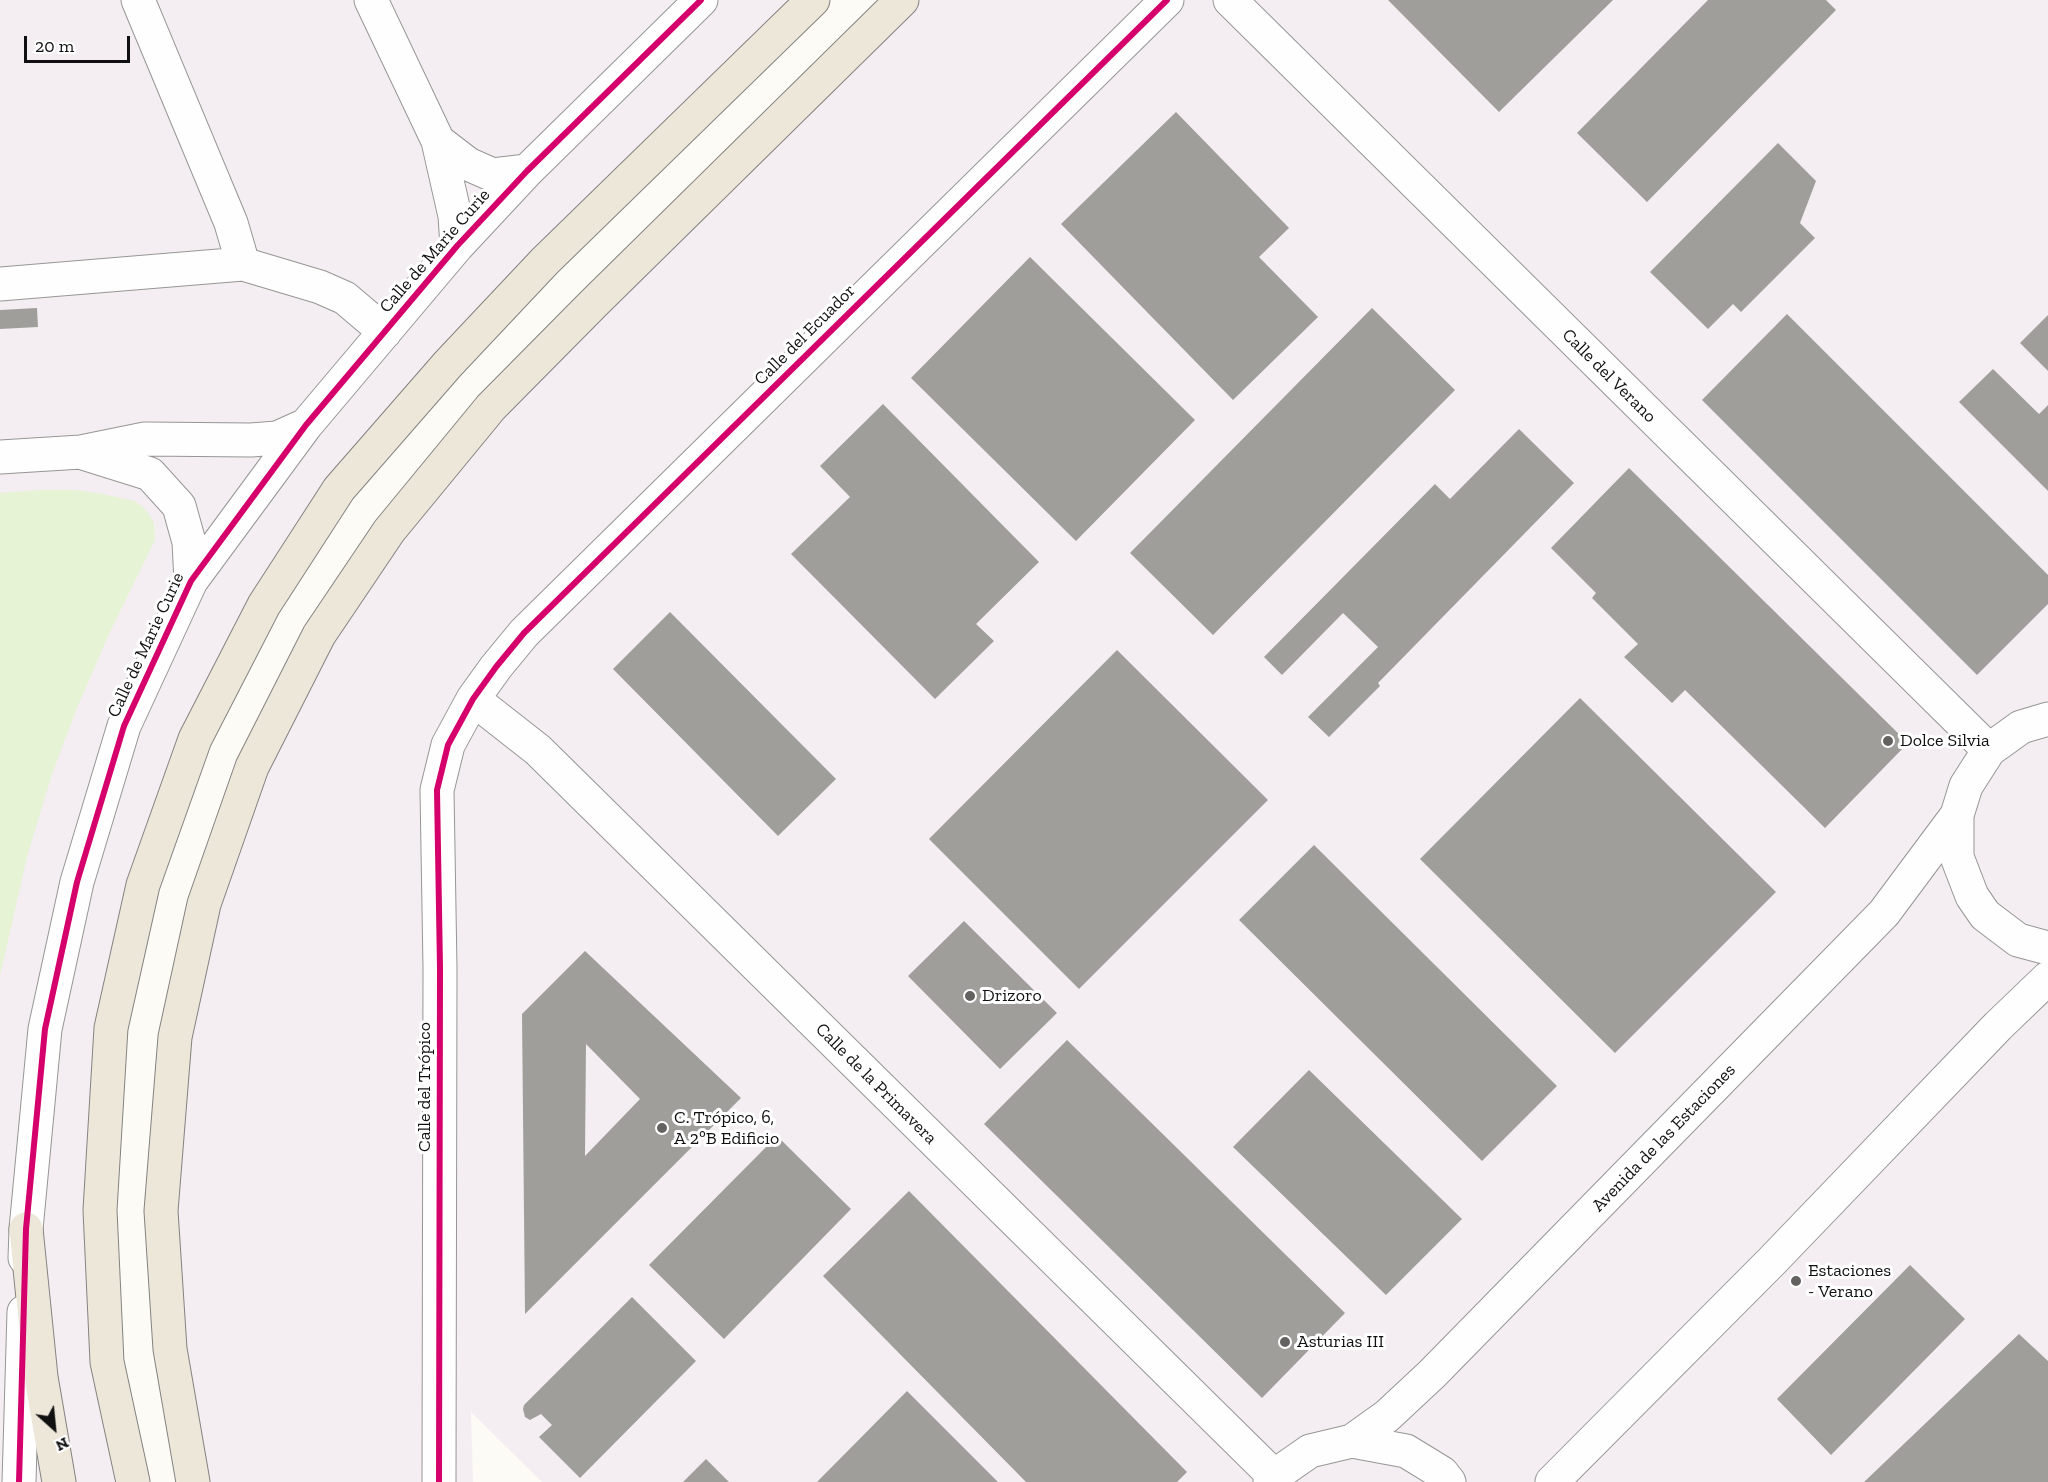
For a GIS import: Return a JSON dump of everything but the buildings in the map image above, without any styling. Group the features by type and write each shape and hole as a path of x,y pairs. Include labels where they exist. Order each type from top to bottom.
{"main road":[{"path":"133,1482 106,1350 100,1210 111,1028 143,885 195,739 264,605 339,489 448,364 546,261 813,0"},
{"path":"193,1482 170,1349 161,1211 173,1060 175,1037 204,904 252,767 319,635 389,531 491,407 902,0"},
{"path":"26,1229 41,1377 59,1482"}],"street":[{"path":"138,0 231,223 243,264"},
{"path":"371,0 438,141 455,216 457,246"},
{"name":"Calle de Marie Curie","path":"19,1482 26,1229 45,1029 77,882 124,726 191,580 306,424 457,246 527,171 700,0"},
{"name":"Calle del Ecuador","path":"473,699 524,633 1167,0"},
{"name":"Calle del Verano","path":"1230,0 1989,750"},
{"path":"438,141 468,164 493,175 527,171"},
{"path":"0,284 243,264 320,287 345,298 385,332"},
{"path":"0,457 81,452 145,439 251,440 277,438 306,424"},
{"path":"81,452 150,474 178,506 189,542 191,580"},
{"name":"Calle de la Primavera","path":"473,699 538,750 1272,1479"},
{"name":"Calle del Trópico","path":"439,1482 440,968 437,790 448,745 473,699"},
{"path":"2048,719 2021,727 1989,750 1966,786 1957,815 1957,857 1972,897 1985,915 2018,940 2048,948"},
{"name":"Avenida de las Estaciones","path":"1352,1441 1387,1416 1432,1374 1876,921 1957,815"},
{"path":"1552,1482 1772,1261 1998,1026 2048,978"},
{"path":"1272,1479 1310,1451 1352,1441 1406,1450 1442,1473 1449,1482"}],"shaded area":[{"path":"0,0 813,0 546,261 263,605 143,885 100,1210 133,1482 0,1482"},
{"path":"902,0 2048,0 2048,1482 542,1482 471,1412 473,1482 193,1482 170,1349 175,1037 252,767 389,531"}],"green space":[{"path":"76,490 135,501 147,511 154,523 155,540 110,632 77,708 52,774 27,857 0,976 0,493"}],"cycle path":[{"path":"19,1482 26,1229 45,1029 77,882 124,726 191,581 306,425 457,246 527,171 701,0"},
{"path":"439,1482 440,968 437,790 448,745 473,699 524,633 1167,0"}],"place":[{"name":"Dolce Silvia","path":"1888,741"},
{"name":"Drizoro","path":"970,996"},
{"name":"C. Trópico, 6, A 2ºB Edificio","path":"662,1128"},
{"name":"Estaciones - Verano","path":"1796,1281"},
{"name":"Asturias III","path":"1285,1342"}]}
